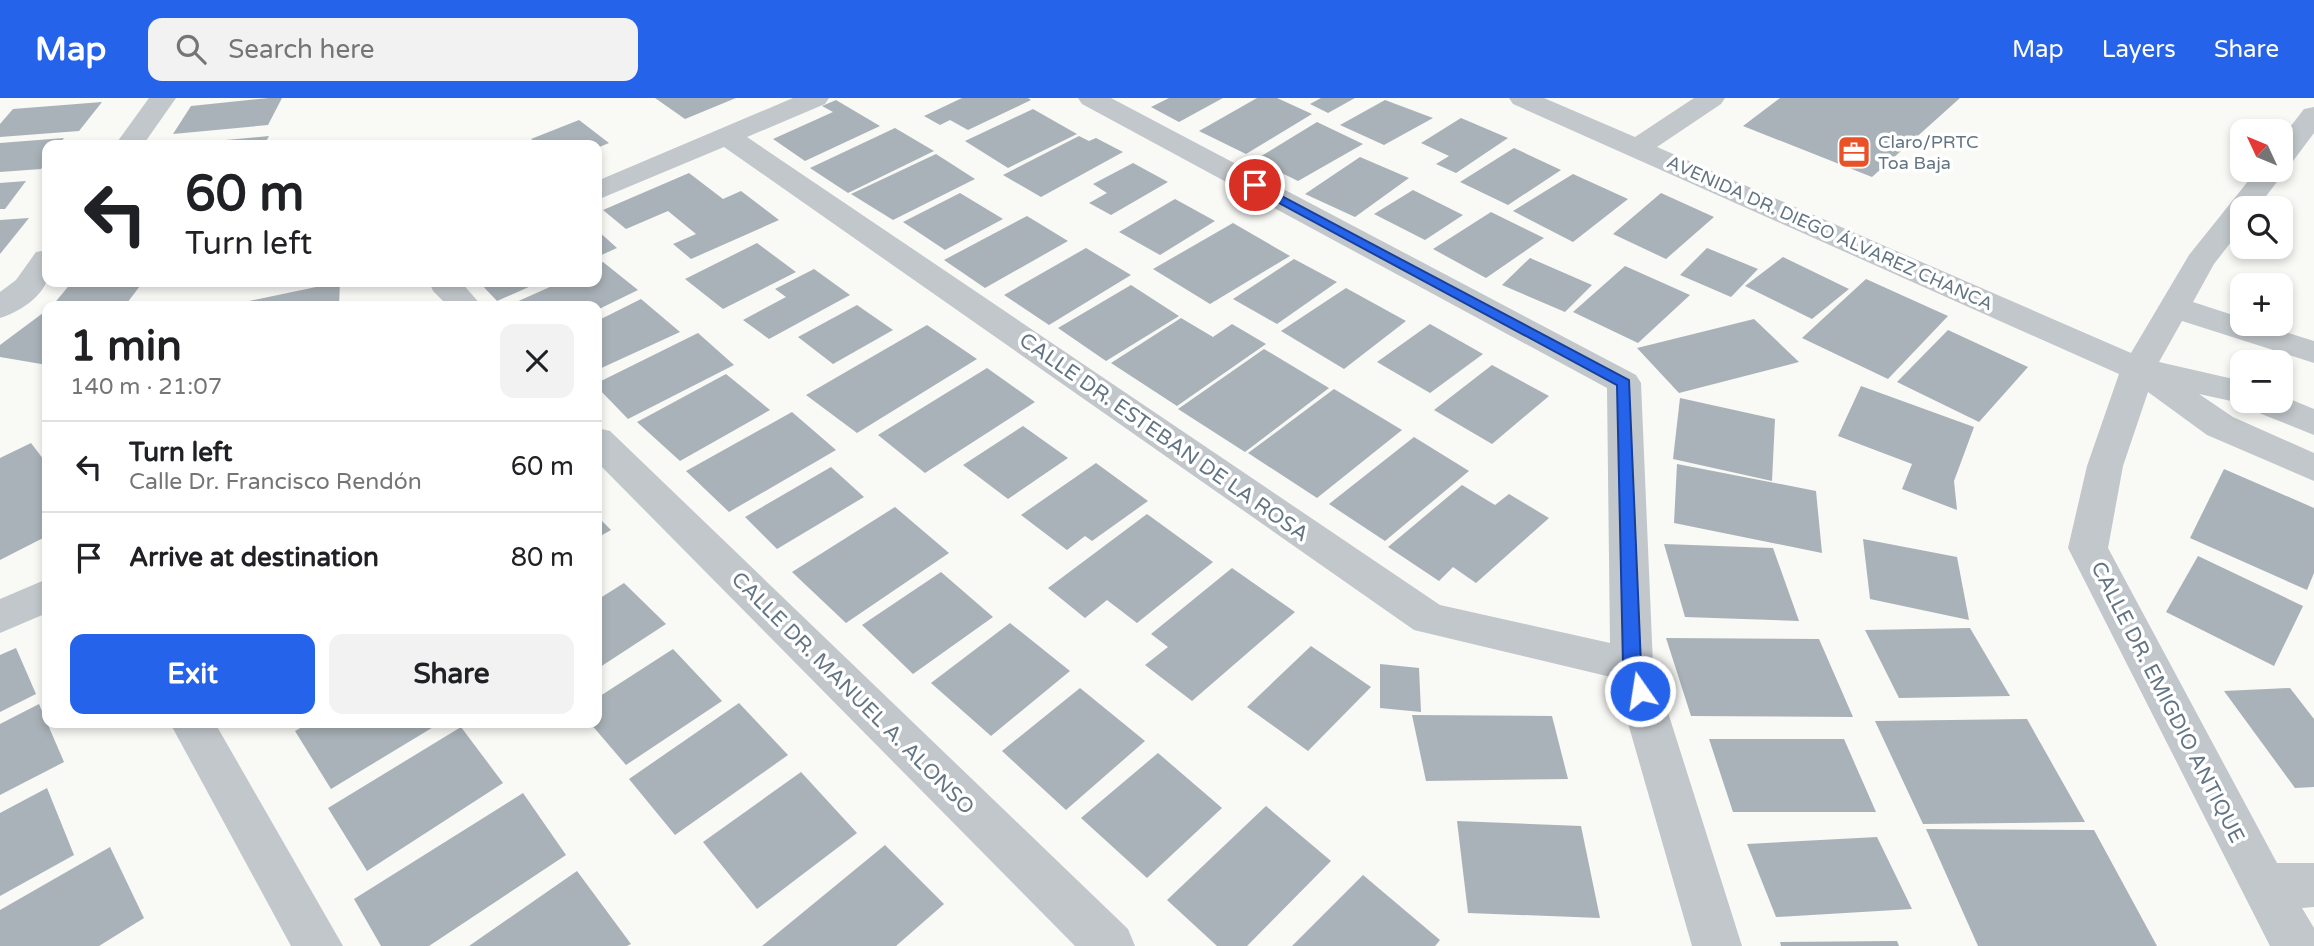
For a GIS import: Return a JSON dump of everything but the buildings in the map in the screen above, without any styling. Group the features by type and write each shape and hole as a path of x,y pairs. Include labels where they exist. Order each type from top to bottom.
{"street":[{"path":"133,140 163,98"},
{"path":"602,189 816,98"},
{"path":"1091,98 1624,383 1632,665 1717,946"},
{"name":"AVENIDA DR. DIEGO ÁLVAREZ CHANCA","path":"1522,98 2138,369 2230,390"},
{"path":"1637,148 1712,98"},
{"path":"2293,142 2314,115"},
{"name":"CALLE DR. ESTEBAN DE LA ROSA","path":"727,136 1429,620 1632,665"},
{"name":"CALLE DR. EMIGDIO ANTIQUE","path":"2251,196 2263,182"},
{"name":"CALLE DR. EMIGDIO ANTIQUE","path":"2230,223 2200,262 2138,369 2105,466 2088,548 2263,886 2297,946"},
{"path":"0,308 27,287 42,267"},
{"path":"447,287 461,301"},
{"path":"2173,307 2314,352"},
{"name":"AVENIDA DR. DIEGO ÁLVAREZ CHANCA","path":"2138,369 2220,426 2314,468"},
{"path":"2290,413 2314,423"},
{"name":"CALLE DR. MANUEL A. ALONSO","path":"602,445 1110,946"},
{"path":"0,617 42,597"},
{"path":"195,728 318,946"},
{"path":"2263,886 2314,885"}],"place":[{"name":"Claro/PRTC Toa Baja","path":"1854,152"}],"route":[{"path":"1255,185 1624,383 1632,665 1640,691"}]}
